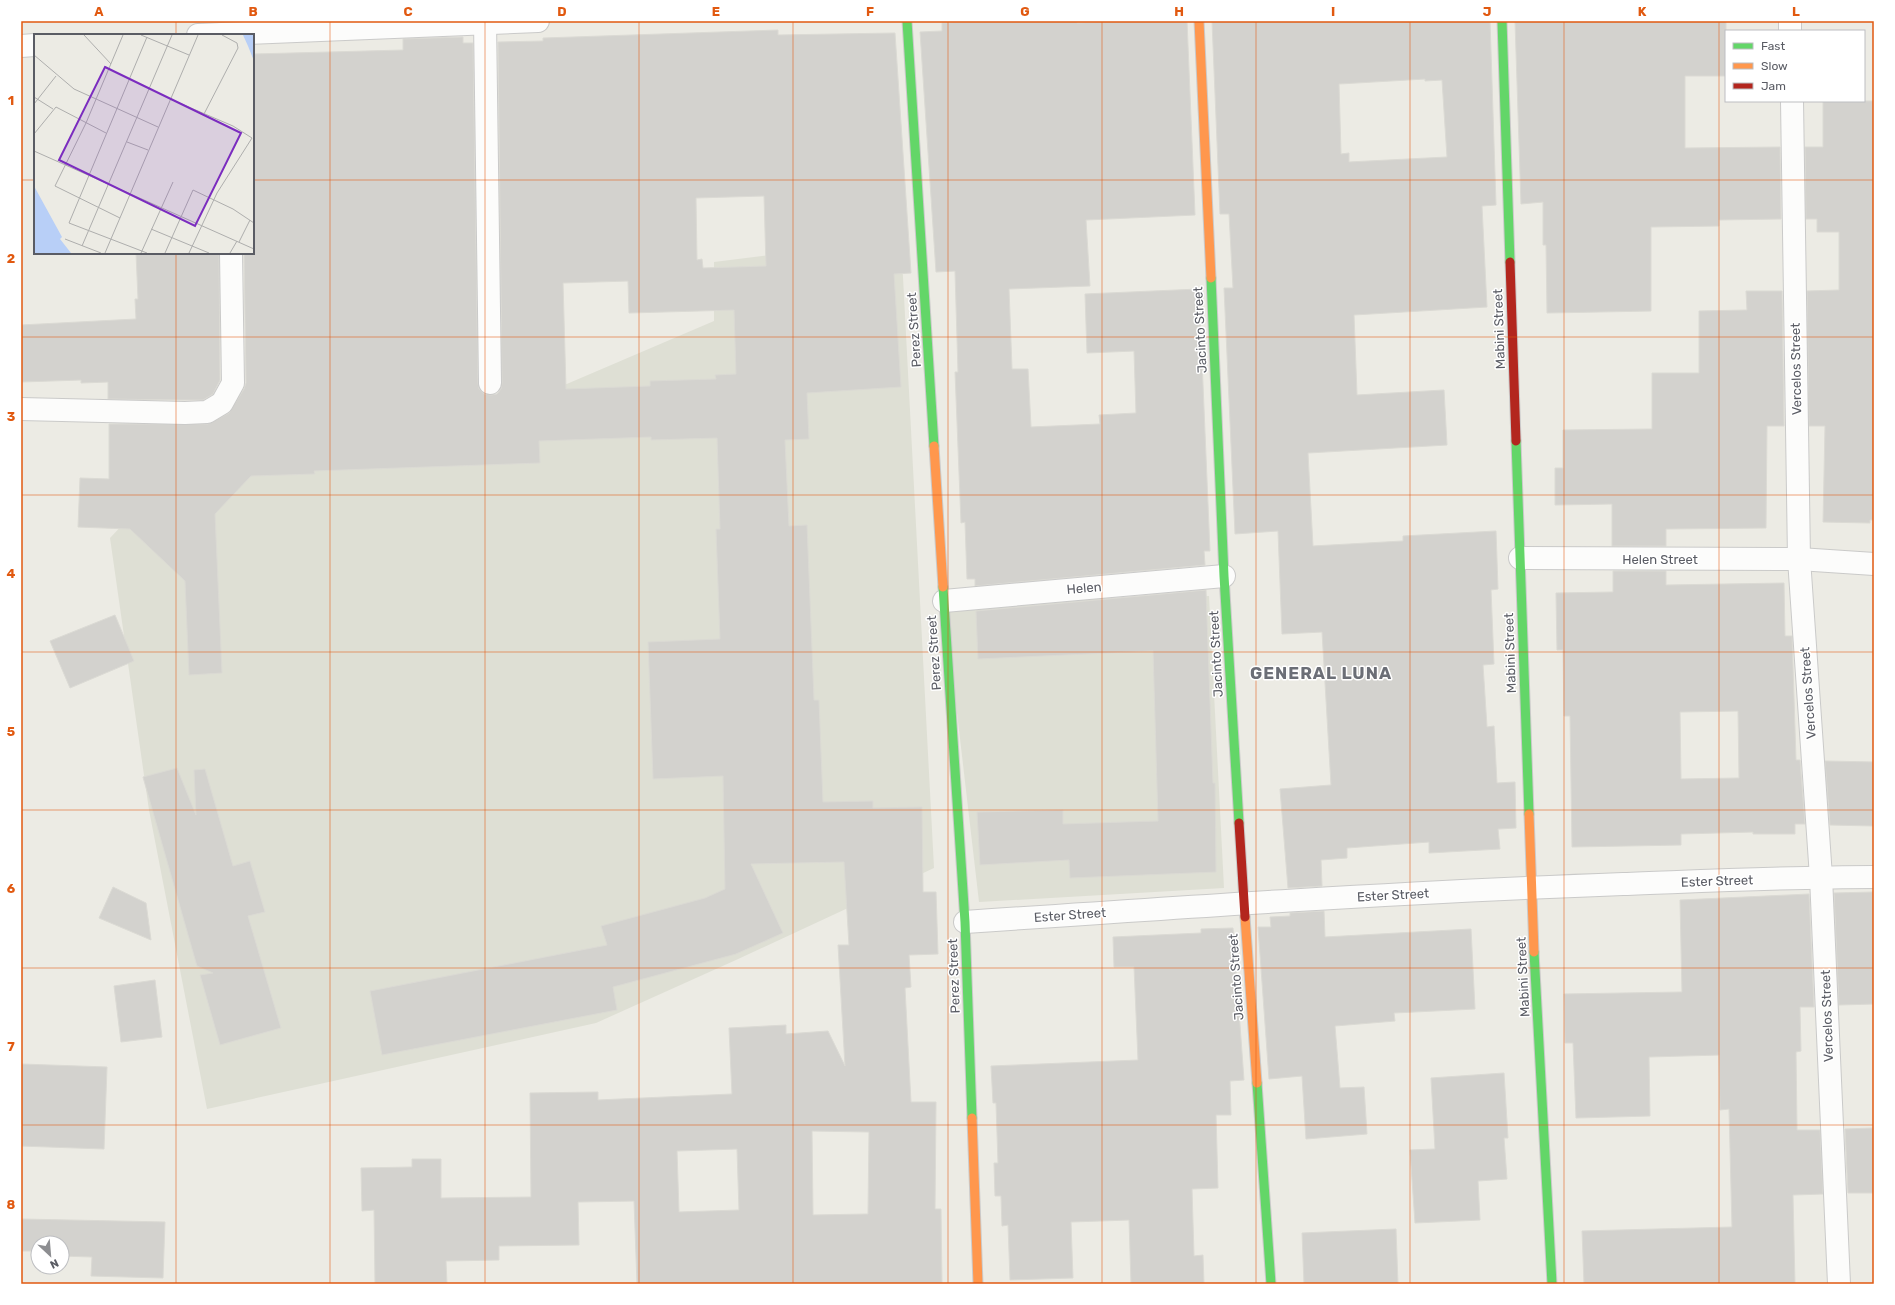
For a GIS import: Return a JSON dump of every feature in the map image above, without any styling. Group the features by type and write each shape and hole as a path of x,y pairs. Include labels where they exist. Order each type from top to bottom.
{"street":[{"path":"203,34 224,30 538,21"},
{"name":"Perez Street","path":"907,21 965,922 978,1284"},
{"name":"Jacinto Street","path":"1199,21 1224,576 1244,903 1271,1284"},
{"name":"Mabini Street","path":"1502,21 1531,888 1552,1284"},
{"path":"485,22 490,383"},
{"path":"21,46 34,45"},
{"name":"Vercelos Street","path":"1792,102 1799,559 1821,877 1839,1284"},
{"path":"21,409 185,414 207,412 222,403 233,383 231,254"},
{"name":"Helen Street","path":"1520,558 1799,559 1874,564"},
{"name":"Helen","path":"944,601 1224,576"},
{"name":"Ester Street","path":"965,922 1244,903 1531,888 1821,877 1874,877"}],"shaded area":[{"path":"901,239 934,868 596,1023 207,1109 149,810 110,538 223,419 534,398 714,321 714,262"},
{"path":"1209,596 1224,888 979,902 944,601"}],"building":[{"path":"1077,21 1077,23 1118,21 1187,21 1195,215 1086,220 1090,286 1009,289 1012,369 1028,369 1031,427 1100,424 1099,415 1136,413 1134,351 1087,353 1085,294 1199,289 1210,551 1204,551 1205,565 975,586 975,579 967,579 965,522 961,523 955,372 958,372 955,271 936,272 920,32 942,31 942,23"},
{"path":"1212,21 1490,21 1496,205 1482,206 1487,307 1354,315 1357,395 1444,390 1447,445 1308,453 1313,546 1403,541 1403,536 1496,531 1498,589 1491,590 1494,664 1483,665 1487,727 1494,726 1497,783 1515,782 1516,828 1498,829 1500,849 1429,853 1429,842 1347,848 1347,858 1321,860 1322,886 1288,888 1280,789 1331,785 1322,632 1282,634 1278,531 1235,534 1224,288 1233,288 1229,214 1220,214","holes":["1425,79 1425,81 1442,80 1447,157 1349,162 1349,153 1341,154 1339,84"]},
{"path":"1515,21 1726,21 1725,76 1685,76 1685,148 1780,147 1781,219 1719,220 1719,226 1651,227 1651,311 1547,313 1546,245 1543,245 1543,202 1521,204"},
{"path":"778,30 778,35 895,33 911,273 894,274 901,387 807,393 809,439 785,440 789,526 807,525 814,700 819,700 823,802 873,801 873,808 922,807 923,892 936,892 938,954 909,955 911,987 905,988 911,1102 936,1102 935,1209 941,1209 942,1284 637,1284 634,1201 578,1202 579,1245 499,1246 499,1260 446,1261 447,1284 375,1284 374,1210 362,1211 361,1168 412,1167 412,1159 441,1159 441,1198 531,1197 530,1093 598,1092 598,1100 732,1094 729,1028 786,1025 786,1034 828,1031 845,1066 838,945 849,945 844,862 751,864 783,933 736,954 613,987 617,1010 382,1055 370,991 607,945 601,926 705,898 725,889 723,776 653,779 648,642 720,639 716,529 720,529 717,438 651,440 651,437 539,441 540,463 314,471 315,474 251,476 215,514 222,673 189,675 185,581 130,529 78,527 80,478 109,479 109,424 208,424 229,413 244,389 246,383 244,254 254,254 254,54 403,50 403,39 463,37 463,43 473,43 478,383 479,389 484,394 497,394 501,389 502,383 498,42 543,41 543,38","holes":["764,196 766,266 703,268 702,259 697,260 696,198","628,281 629,313 734,310 736,374 715,375 716,379 650,381 650,386 566,389 563,283","812,1131 869,1132 868,1214 813,1215","737,1149 739,1210 679,1212 677,1151"]},
{"path":"1874,101 1874,520 1870,520 1870,523 1823,522 1825,426 1809,426 1807,291 1839,290 1839,232 1817,232 1817,219 1806,219 1805,147 1823,147 1823,102"},
{"path":"136,254 219,254 220,380 213,394 203,400 108,399 108,382 81,383 81,380 21,382 21,325 136,319 135,299 138,299"},
{"path":"1746,291 1782,291 1784,426 1767,426 1766,528 1666,529 1666,546 1612,546 1612,504 1555,505 1555,468 1563,468 1563,430 1652,429 1652,373 1699,373 1699,311 1747,310"},
{"path":"1613,571 1666,571 1666,585 1784,583 1785,636 1792,636 1796,760 1800,760 1805,824 1795,824 1795,834 1753,834 1753,832 1681,834 1681,845 1572,847 1570,716 1564,716 1563,650 1557,650 1556,593 1613,592","holes":["1738,711 1739,778 1681,779 1680,712"]},
{"path":"1206,590 1213,783 1215,783 1216,872 1070,878 1069,860 980,865 977,812 1063,810 1063,824 1158,821 1153,651 978,659 976,611"},
{"path":"115,615 134,661 70,688 50,641"},
{"path":"1825,761 1874,762 1874,826 1830,825"},
{"path":"177,768 196,815 194,770 205,769 233,866 250,861 265,912 248,916 281,1028 220,1045 200,975 213,973 197,966 143,777"},
{"path":"113,887 146,903 151,940 99,918"},
{"path":"1874,892 1874,1004 1839,1005 1834,893"},
{"path":"1809,894 1814,1007 1800,1007 1801,1051 1796,1052 1797,1130 1820,1130 1823,1194 1793,1195 1795,1284 1584,1284 1582,1231 1732,1227 1729,1109 1720,1110 1719,1055 1649,1057 1650,1116 1576,1118 1573,1043 1565,1043 1564,994 1682,992 1680,900"},
{"path":"1324,911 1325,937 1471,929 1475,1009 1394,1013 1395,1021 1335,1026 1340,1088 1364,1087 1367,1134 1306,1139 1302,1076 1269,1079 1258,927 1271,927 1270,917 1290,916 1290,913"},
{"path":"1233,928 1244,1080 1230,1081 1231,1115 1216,1115 1218,1188 1192,1189 1194,1256 1203,1255 1204,1284 1131,1284 1129,1220 1071,1222 1073,1278 1010,1280 1008,1225 1002,1226 1001,1196 995,1196 994,1163 998,1163 996,1103 993,1103 991,1066 1138,1060 1134,967 1114,967 1113,937 1201,933 1201,929"},
{"path":"155,980 162,1037 121,1042 114,986"},
{"path":"21,1064 107,1067 104,1149 21,1146"},
{"path":"1504,1073 1508,1138 1504,1138 1507,1179 1478,1181 1480,1220 1415,1223 1410,1150 1435,1149 1431,1078"},
{"path":"1874,1128 1874,1193 1848,1193 1845,1129"},
{"path":"21,1219 165,1222 163,1278 91,1276 92,1257 70,1256 70,1235 30,1235 30,1251 21,1251"},
{"path":"1396,1229 1398,1284 1304,1284 1302,1233"}],"traffic: fast":[{"path":"907,21 934,446"},
{"path":"1502,21 1510,262"},
{"path":"1211,278 1224,576 1239,823"},
{"path":"1516,441 1529,814"},
{"path":"943,587 965,922 972,1118"},
{"path":"1534,952 1552,1284"},
{"path":"1257,1083 1271,1284"}],"traffic: slow":[{"path":"1199,21 1211,278"},
{"path":"934,446 943,587"},
{"path":"1529,814 1534,952"},
{"path":"1245,917 1257,1083"},
{"path":"972,1118 978,1284"}],"traffic: jam":[{"path":"1510,262 1516,441"},
{"path":"1239,823 1245,917"}],"district":[{"name":"GENERAL LUNA","path":"1321,673"}]}
